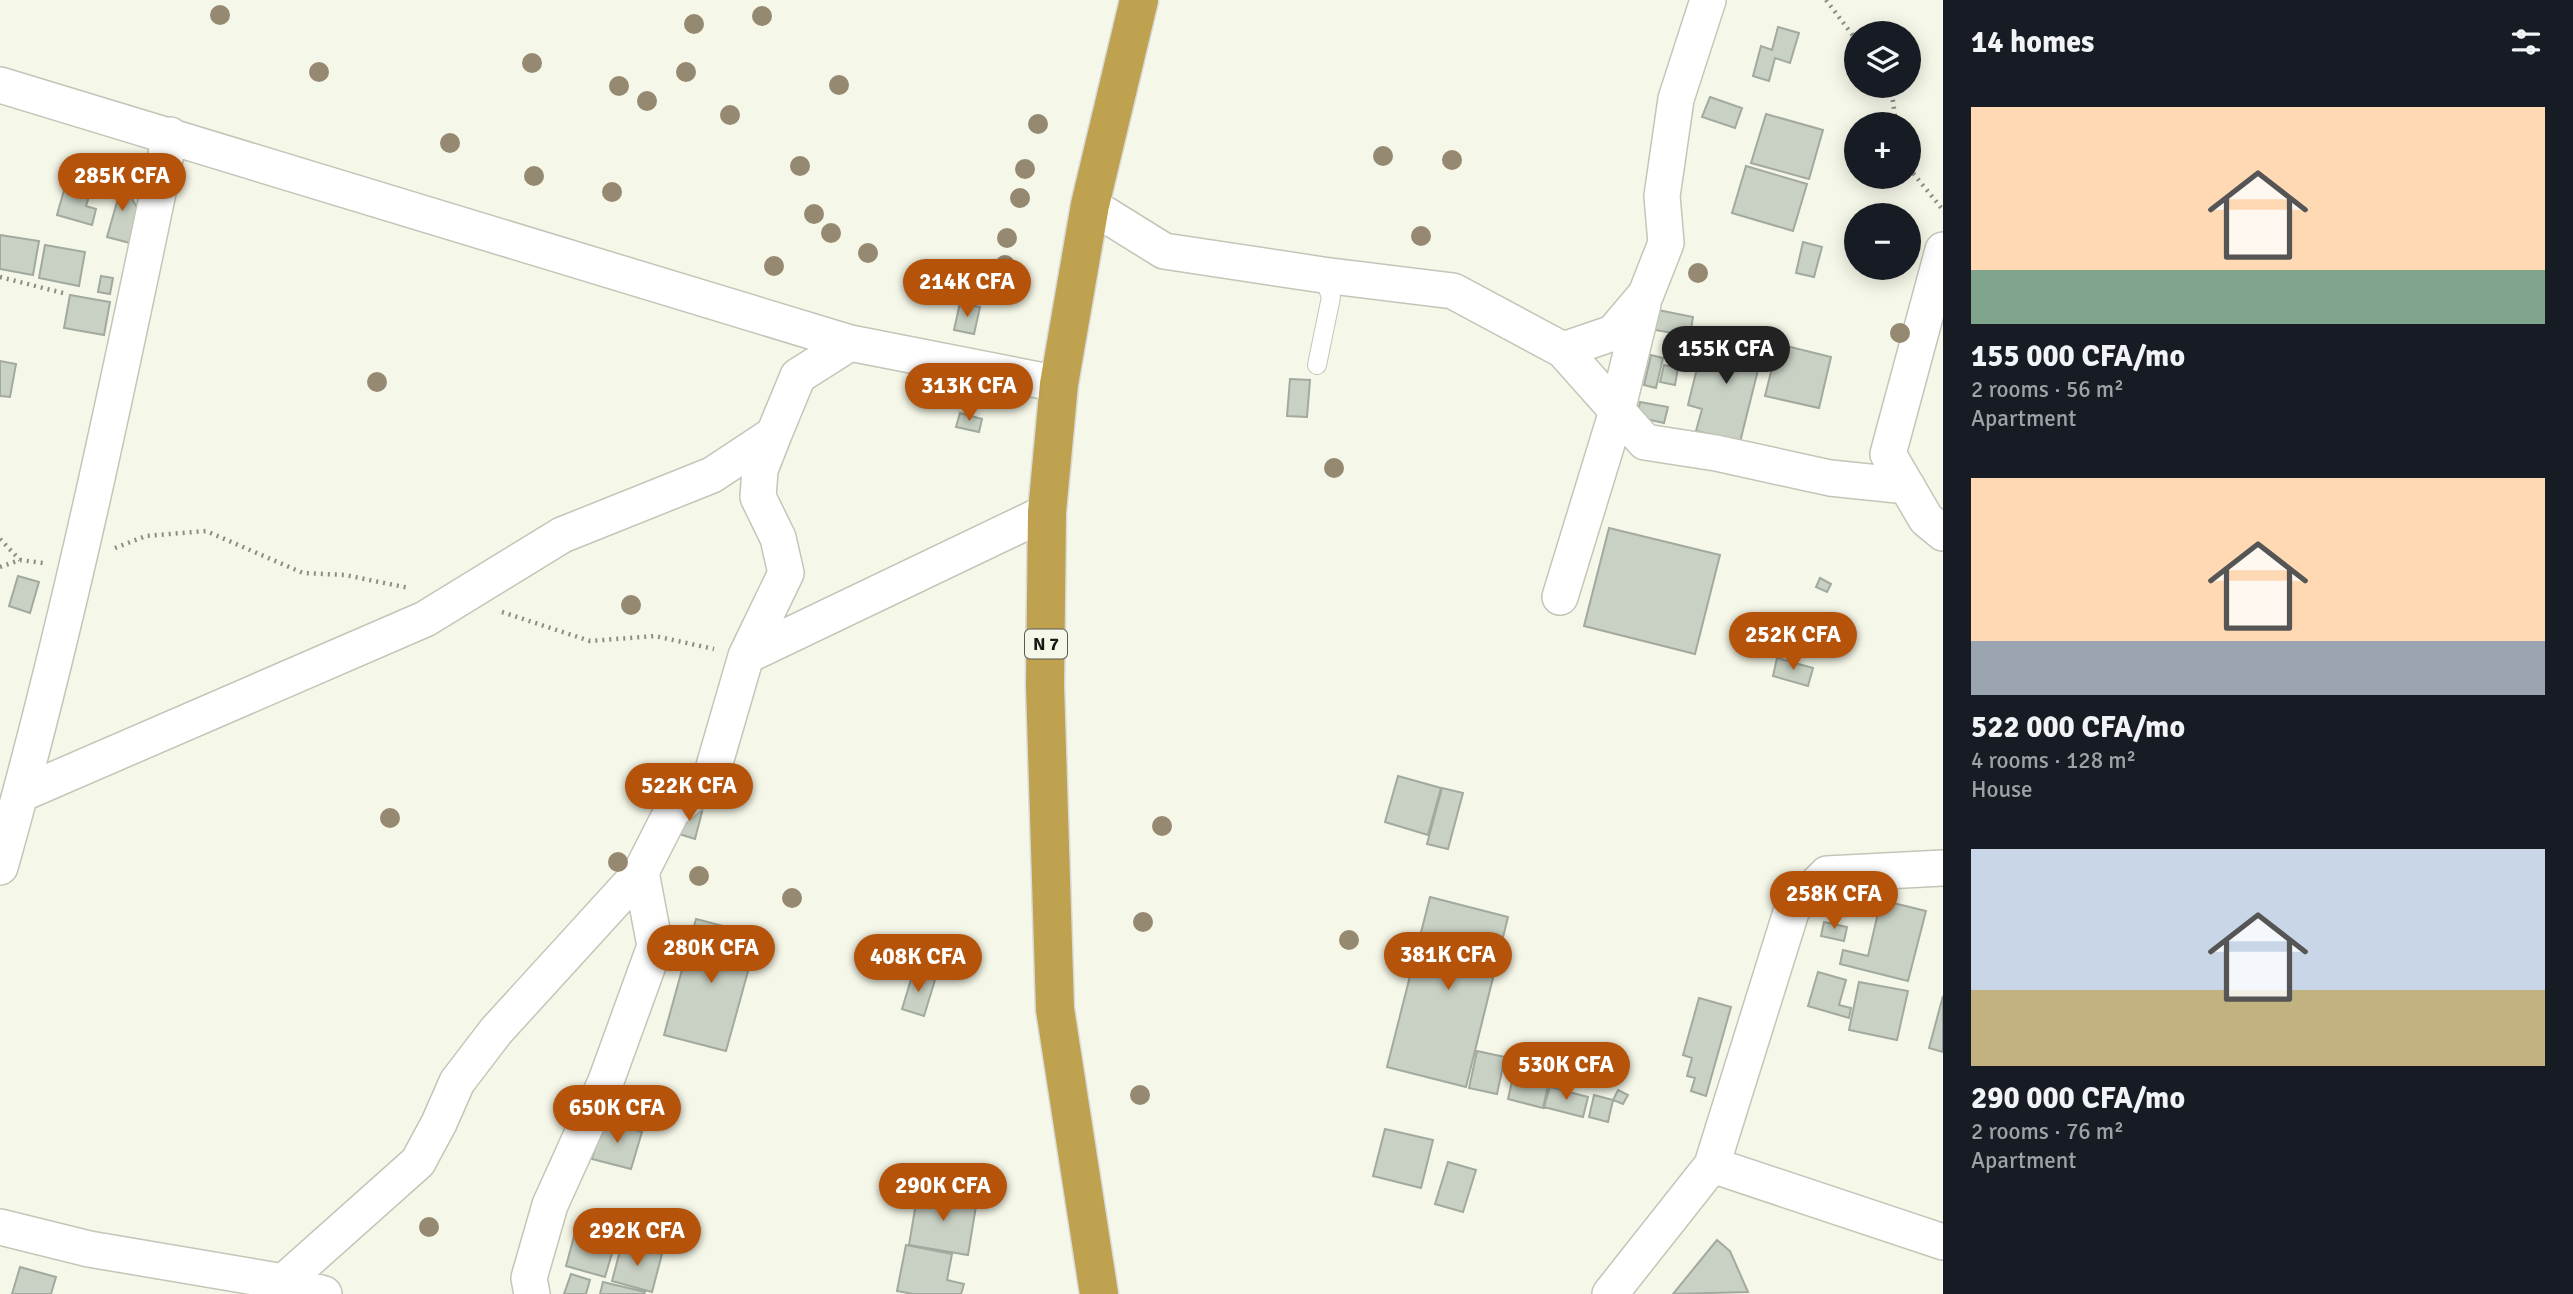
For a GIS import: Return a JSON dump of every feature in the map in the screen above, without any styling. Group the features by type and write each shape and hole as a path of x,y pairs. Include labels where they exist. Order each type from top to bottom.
{"highway":[{"name":"N 7","path":"1099,1294 1055,1009 1045,685 1047,512 1059,384 1090,205 1139,0"}],"street":[{"path":"1559,597 1617,411 1646,294 1666,243 1662,196 1676,99 1708,0"},
{"path":"0,85 850,343 1059,384"},
{"path":"0,867 21,794 111,415 170,135"},
{"path":"1090,205 1164,250 1323,275 1453,291 1563,350 1646,442 1716,453 1830,478 1907,486"},
{"path":"1943,250 1888,454 1926,519 1943,533"},
{"path":"1563,350 1613,333 1646,294"},
{"path":"277,1288 418,1162 457,1082 496,1031 641,872 672,811 710,780 746,656 786,573 778,538 758,497 760,470 798,376 850,343"},
{"path":"21,794 425,619 562,535 712,475 774,434"},
{"path":"746,656 1047,512"},
{"path":"1610,1294 1712,1165 1792,909 1827,874 1943,868"},
{"path":"532,1294 529,1278 550,1205 606,1081 655,946 641,872"},
{"path":"1712,1165 1943,1242"},
{"path":"0,1227 89,1249 277,1288 324,1294"}],"lane":[{"path":"1317,365 1331,297 1323,275"}],"path":[{"path":"1826,0 1844,24"},
{"path":"1921,183 1943,210"},
{"path":"0,277 63,293"},
{"path":"0,539 20,560"},
{"path":"0,567 20,560 50,564 76,563"}],"building":[{"path":"1778,27 1799,33 1790,63 1775,58 1769,81 1753,76 1761,46 1772,50"},
{"path":"1710,97 1742,108 1735,128 1702,117"},
{"path":"1766,114 1823,130 1809,179 1751,163"},
{"path":"1746,166 1807,184 1793,231 1732,213"},
{"path":"104,179 125,186 140,213 130,243 107,237 119,195 101,190"},
{"path":"66,183 91,190 86,206 96,209 92,225 57,215"},
{"path":"0,235 39,241 33,275 0,269"},
{"path":"1803,242 1822,247 1814,277 1796,273"},
{"path":"45,245 85,252 79,286 39,278"},
{"path":"101,276 113,278 110,294 98,292"},
{"path":"70,295 110,302 104,335 64,328"},
{"path":"960,303 980,307 974,334 954,330"},
{"path":"1658,310 1693,317 1690,336 1655,330"},
{"path":"1724,332 1765,342 1740,442 1696,431 1702,409 1688,405 1702,348 1719,352"},
{"path":"1778,344 1831,357 1819,408 1765,396"},
{"path":"1651,355 1663,358 1656,388 1644,385"},
{"path":"0,361 16,364 10,397 0,396"},
{"path":"1664,365 1678,368 1675,385 1660,382"},
{"path":"1290,379 1310,380 1307,417 1287,416"},
{"path":"1640,402 1668,407 1664,423 1637,417"},
{"path":"960,413 982,419 979,432 956,427"},
{"path":"1609,528 1720,555 1695,654 1584,626"},
{"path":"18,576 39,582 30,613 9,606"},
{"path":"1820,578 1831,584 1827,592 1816,587"},
{"path":"1777,658 1813,668 1808,686 1773,676"},
{"path":"1398,776 1441,788 1428,835 1385,822"},
{"path":"1442,788 1463,793 1448,849 1427,844"},
{"path":"684,807 702,812 695,839 676,833"},
{"path":"1430,897 1508,917 1466,1087 1387,1067"},
{"path":"1881,900 1926,911 1908,981 1840,964 1843,950 1868,956"},
{"path":"696,919 758,935 726,1051 664,1035"},
{"path":"1824,922 1847,927 1844,941 1821,936"},
{"path":"1818,972 1846,980 1839,1005 1851,1008 1849,1018 1808,1006"},
{"path":"913,973 935,980 924,1016 902,1009"},
{"path":"1859,982 1908,991 1897,1040 1849,1030"},
{"path":"1943,996 1943,1052 1929,1048"},
{"path":"1699,998 1731,1007 1706,1096 1691,1091 1695,1078 1687,1076 1692,1058 1683,1055"},
{"path":"1477,1051 1505,1057 1497,1094 1469,1088"},
{"path":"1513,1077 1548,1085 1543,1108 1508,1099"},
{"path":"1550,1087 1588,1097 1583,1117 1544,1107"},
{"path":"1618,1090 1628,1095 1623,1104 1613,1100"},
{"path":"1594,1095 1613,1100 1608,1122 1589,1117"},
{"path":"602,1121 642,1132 631,1169 592,1159"},
{"path":"1385,1129 1433,1140 1421,1188 1373,1176"},
{"path":"1448,1162 1476,1170 1463,1212 1435,1204"},
{"path":"918,1191 977,1200 968,1255 909,1245"},
{"path":"576,1229 616,1240 605,1277 566,1266"},
{"path":"1717,1240 1730,1251 1748,1292 1673,1294"},
{"path":"622,1243 662,1254 652,1292 612,1281"},
{"path":"906,1245 952,1254 947,1280 964,1284 961,1294 913,1294 897,1291"},
{"path":"20,1267 56,1277 51,1294 12,1294"},
{"path":"571,1274 590,1280 586,1294 564,1294"},
{"path":"603,1282 645,1292 600,1294"}]}
